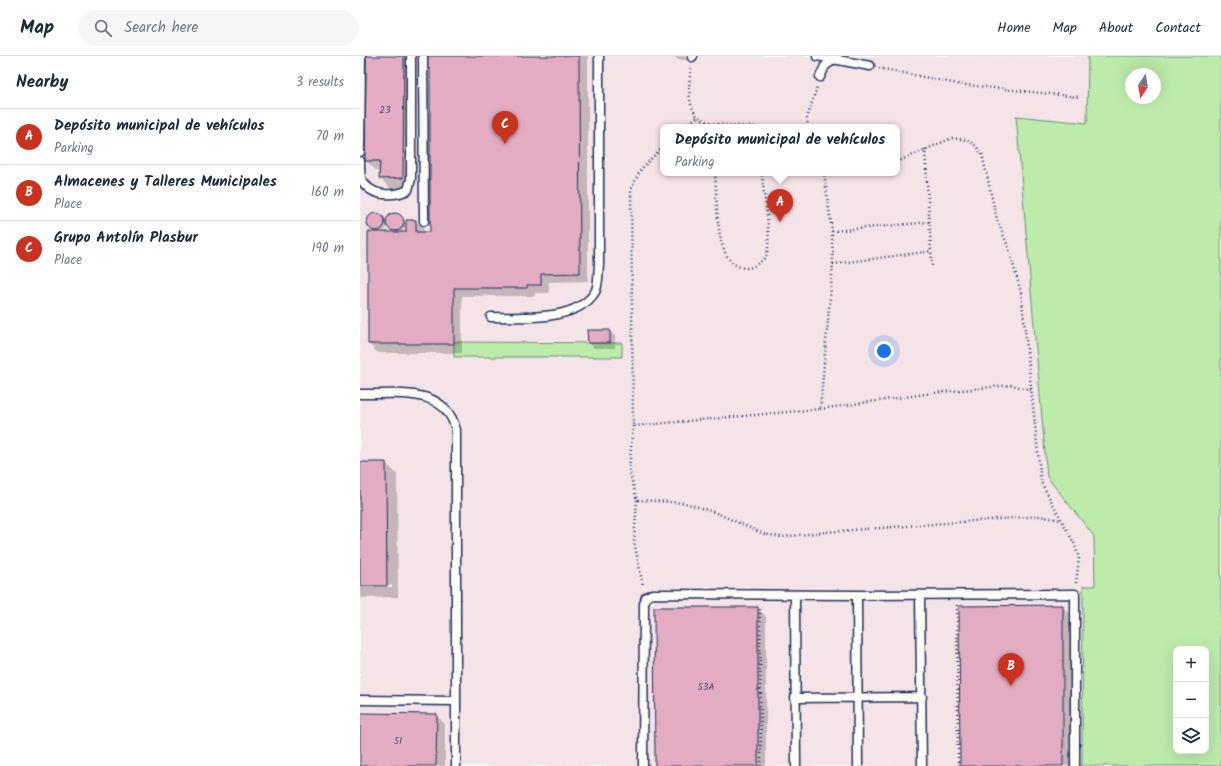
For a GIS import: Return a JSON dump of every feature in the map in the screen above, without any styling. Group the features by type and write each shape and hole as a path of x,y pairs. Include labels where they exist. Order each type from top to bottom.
{"lane":[{"path":"360,152 361,56"},
{"path":"360,162 362,178 372,190 381,194 398,195 408,190 411,178 411,56"},
{"path":"423,56 424,221"},
{"path":"491,317 542,317 564,312 582,305 596,291 599,264 599,56"},
{"path":"817,56 837,57 870,66"},
{"path":"820,77 824,66 837,57"},
{"path":"360,394 415,395 433,400 447,410 454,420 456,430 456,766"},
{"path":"643,766 644,604 646,597 652,594 857,596 1075,594 1075,766"},
{"path":"795,595 796,766"},
{"path":"920,595 922,766"},
{"path":"857,596 858,766"},
{"path":"795,698 922,697"},
{"path":"360,700 456,701"}],"path":[{"path":"692,57 690,107 697,117 711,123"},
{"path":"870,66 958,84 1078,97"},
{"path":"808,124 807,118 820,77"},
{"path":"687,124 697,117"},
{"path":"900,161 952,138 966,140 974,144 982,154 997,220 1008,246 1021,292 1041,482 1074,543 1079,558 1075,594"},
{"path":"646,597 634,541 637,500 629,469 633,426 631,189 641,169 660,150"},
{"path":"925,150 932,267"},
{"path":"715,176 721,238 725,254 740,268 748,269 757,264 767,255 768,240 762,176"},
{"path":"820,409 833,264 832,231 824,176"},
{"path":"832,231 930,222"},
{"path":"833,264 932,251"},
{"path":"633,426 820,409 933,393 1011,385 1032,390"},
{"path":"637,500 685,503 714,512 764,534 781,537 826,532 1040,516 1062,520"},
{"path":"958,766 957,604 965,604"},
{"path":"753,605 760,605 761,766"}],"shaded area":[{"path":"360,56 1221,56 1221,766 360,766"}],"green space":[{"path":"1088,56 1221,56 1221,766 1082,766 1083,586 1095,586 1094,536 1047,477 1016,116 1087,123"},
{"path":"454,342 622,343 622,357 454,357"}],"building":[{"path":"366,56 404,56 403,178 379,179 380,161 365,161"},
{"path":"427,56 579,56 580,273 541,274 541,285 527,285 527,288 454,288 454,344 368,344 368,232 406,232 406,220 416,220 416,232 430,232 430,69 427,68"},
{"path":"376,213 382,216 385,222 382,228 376,231 370,228 367,222 370,216"},
{"path":"395,213 401,216 404,222 401,228 395,231 389,228 386,222 389,216"},
{"path":"587,330 610,330 610,343 588,343"},
{"path":"360,462 386,462 387,586 360,586"},
{"path":"1063,605 1063,766 960,766 959,606"},
{"path":"654,607 758,607 758,766 655,766"},
{"path":"360,713 437,714 436,766 360,766"}],"place":[{"name":"Grupo Antolín Plasbur","path":"505,144"},
{"name":"Depósito municipal de vehículos","path":"780,222"},
{"name":"Almacenes y Talleres Municipales","path":"1011,686"}]}
